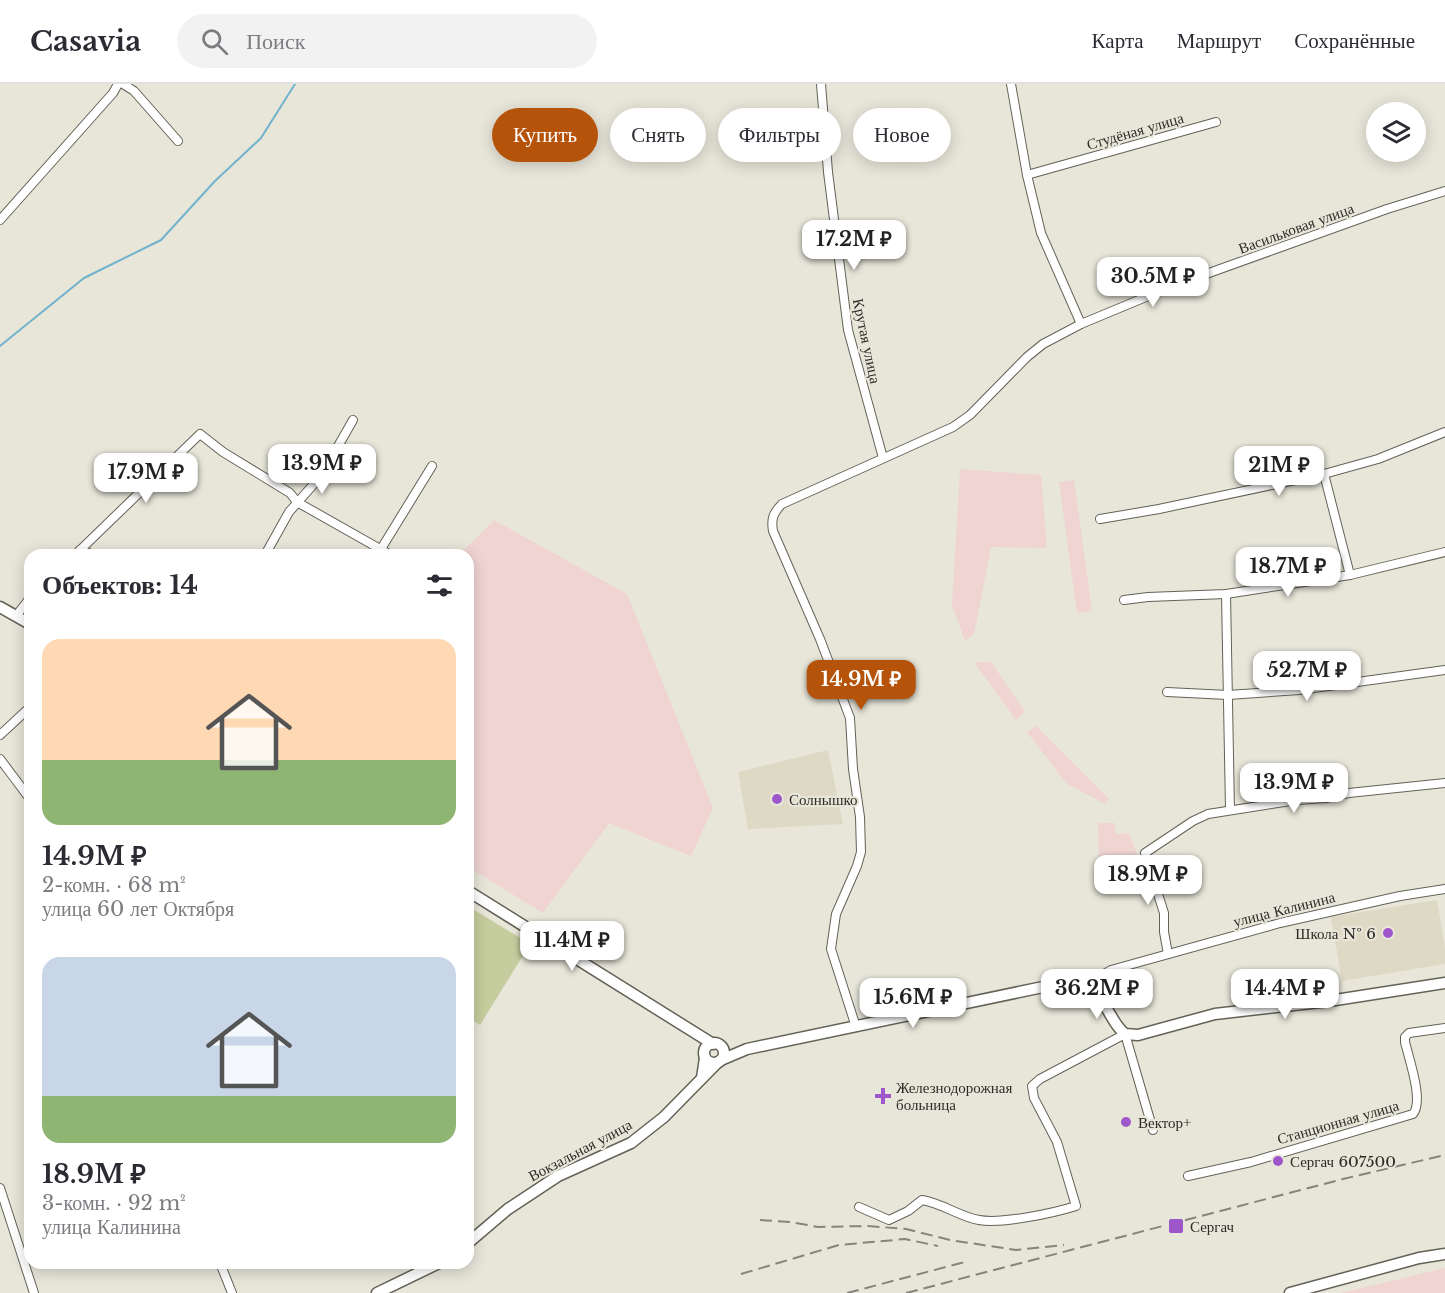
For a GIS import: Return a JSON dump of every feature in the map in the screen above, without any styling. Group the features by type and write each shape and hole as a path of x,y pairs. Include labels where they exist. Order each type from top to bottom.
{"main road":[{"path":"0,607 24,621"},
{"path":"474,895 692,1029 711,1049 724,1053 720,1061"},
{"path":"711,1049 747,1049 1043,987 1079,988 1096,996 1105,1004 1116,1027 1125,1034 1138,1035 1215,1014 1329,1001 1445,983"},
{"path":"711,1049 710,1063 747,1049"},
{"path":"702,1078 711,1049"},
{"name":"Вокзальная улица","path":"474,1238 508,1209 558,1176 631,1143 664,1117 720,1061"},
{"path":"1290,1293 1419,1258 1445,1254"},
{"path":"377,1293 427,1269"}],"street":[{"path":"0,220 113,93 118,84"},
{"path":"123,84 134,91 178,141"},
{"name":"Крутая улица","path":"821,84 828,172 848,330 883,458"},
{"path":"1011,84 1027,175 1041,232 1081,324"},
{"name":"Студёная улица","path":"1027,175 1216,122"},
{"name":"Васильковая улица","path":"856,1027 831,949 836,914 861,852 860,817 853,768 850,718 820,639 773,531 774,511 782,504 953,427 970,415 1027,357 1043,344 1081,324 1170,287 1387,209 1445,191"},
{"path":"268,549 279,527 297,502 321,476 353,420"},
{"path":"1100,519 1159,509 1324,474 1378,459 1445,432"},
{"path":"81,549 200,434 223,452 290,494 297,502 381,549"},
{"path":"386,549 432,466"},
{"path":"1324,474 1350,575"},
{"path":"1124,600 1226,594 1350,575 1445,552"},
{"path":"1226,594 1230,810"},
{"path":"16,616 24,606"},
{"path":"1167,692 1228,695 1299,690 1445,670"},
{"path":"0,735 24,713"},
{"path":"0,759 24,791"},
{"path":"1168,954 1164,913 1145,853 1193,821 1208,814 1230,810 1349,793 1445,783"},
{"name":"улица Калинина","path":"1079,988 1111,970 1280,923 1400,896 1445,889"},
{"name":"Станционная улица","path":"1188,1176 1251,1162 1413,1114 1417,1109 1417,1098 1404,1042 1405,1037 1409,1033 1445,1028"},
{"path":"859,1206 889,1220 908,1211 922,1200 979,1220 1003,1220 1061,1211 1076,1206 1057,1142 1034,1098 1032,1086 1040,1079 1125,1034 1153,1130"},
{"path":"0,1188 24,1262"},
{"path":"26,1269 34,1293"},
{"path":"222,1269 232,1293"}],"shaded area":[{"path":"960,469 1041,475 1047,548 991,547 974,634 965,641 952,605"},
{"path":"1074,480 1092,611 1077,613 1059,482"},
{"path":"494,520 627,594 713,808 691,856 609,823 543,913 474,871 474,549 465,549"},
{"path":"974,662 991,662 1025,711 1016,720"},
{"path":"1036,726 1109,799 1105,804 1066,783 1027,732"},
{"path":"828,750 843,824 748,829 738,772"},
{"path":"1098,823 1115,823 1115,834 1129,833 1138,857 1099,866"},
{"name":"Школа № 6","path":"1437,900 1445,948 1445,964 1342,981 1331,917"},
{"path":"1445,1268 1445,1293 1341,1293"}],"green space":[{"path":"474,910 530,944 480,1025 474,1022"}],"waterway":[{"path":"0,346 84,278 161,240 215,181 261,138 295,84"}],"railway":[{"path":"906,1293 1343,1179 1445,1155"},
{"path":"760,1220 818,1227 868,1226 906,1229 950,1240 1016,1250 1064,1245"},
{"path":"741,1274 839,1245 905,1239 938,1246"},
{"path":"847,1293 965,1262"}],"place":[{"name":"Солнышко","path":"777,799"},
{"name":"Школа № 6","path":"1388,933"},
{"name":"Железнодорожная больница","path":"883,1096"},
{"name":"Вектор+","path":"1126,1122"},
{"name":"Сергач 607500","path":"1278,1161"},
{"name":"Сергач","path":"1176,1226"}]}
